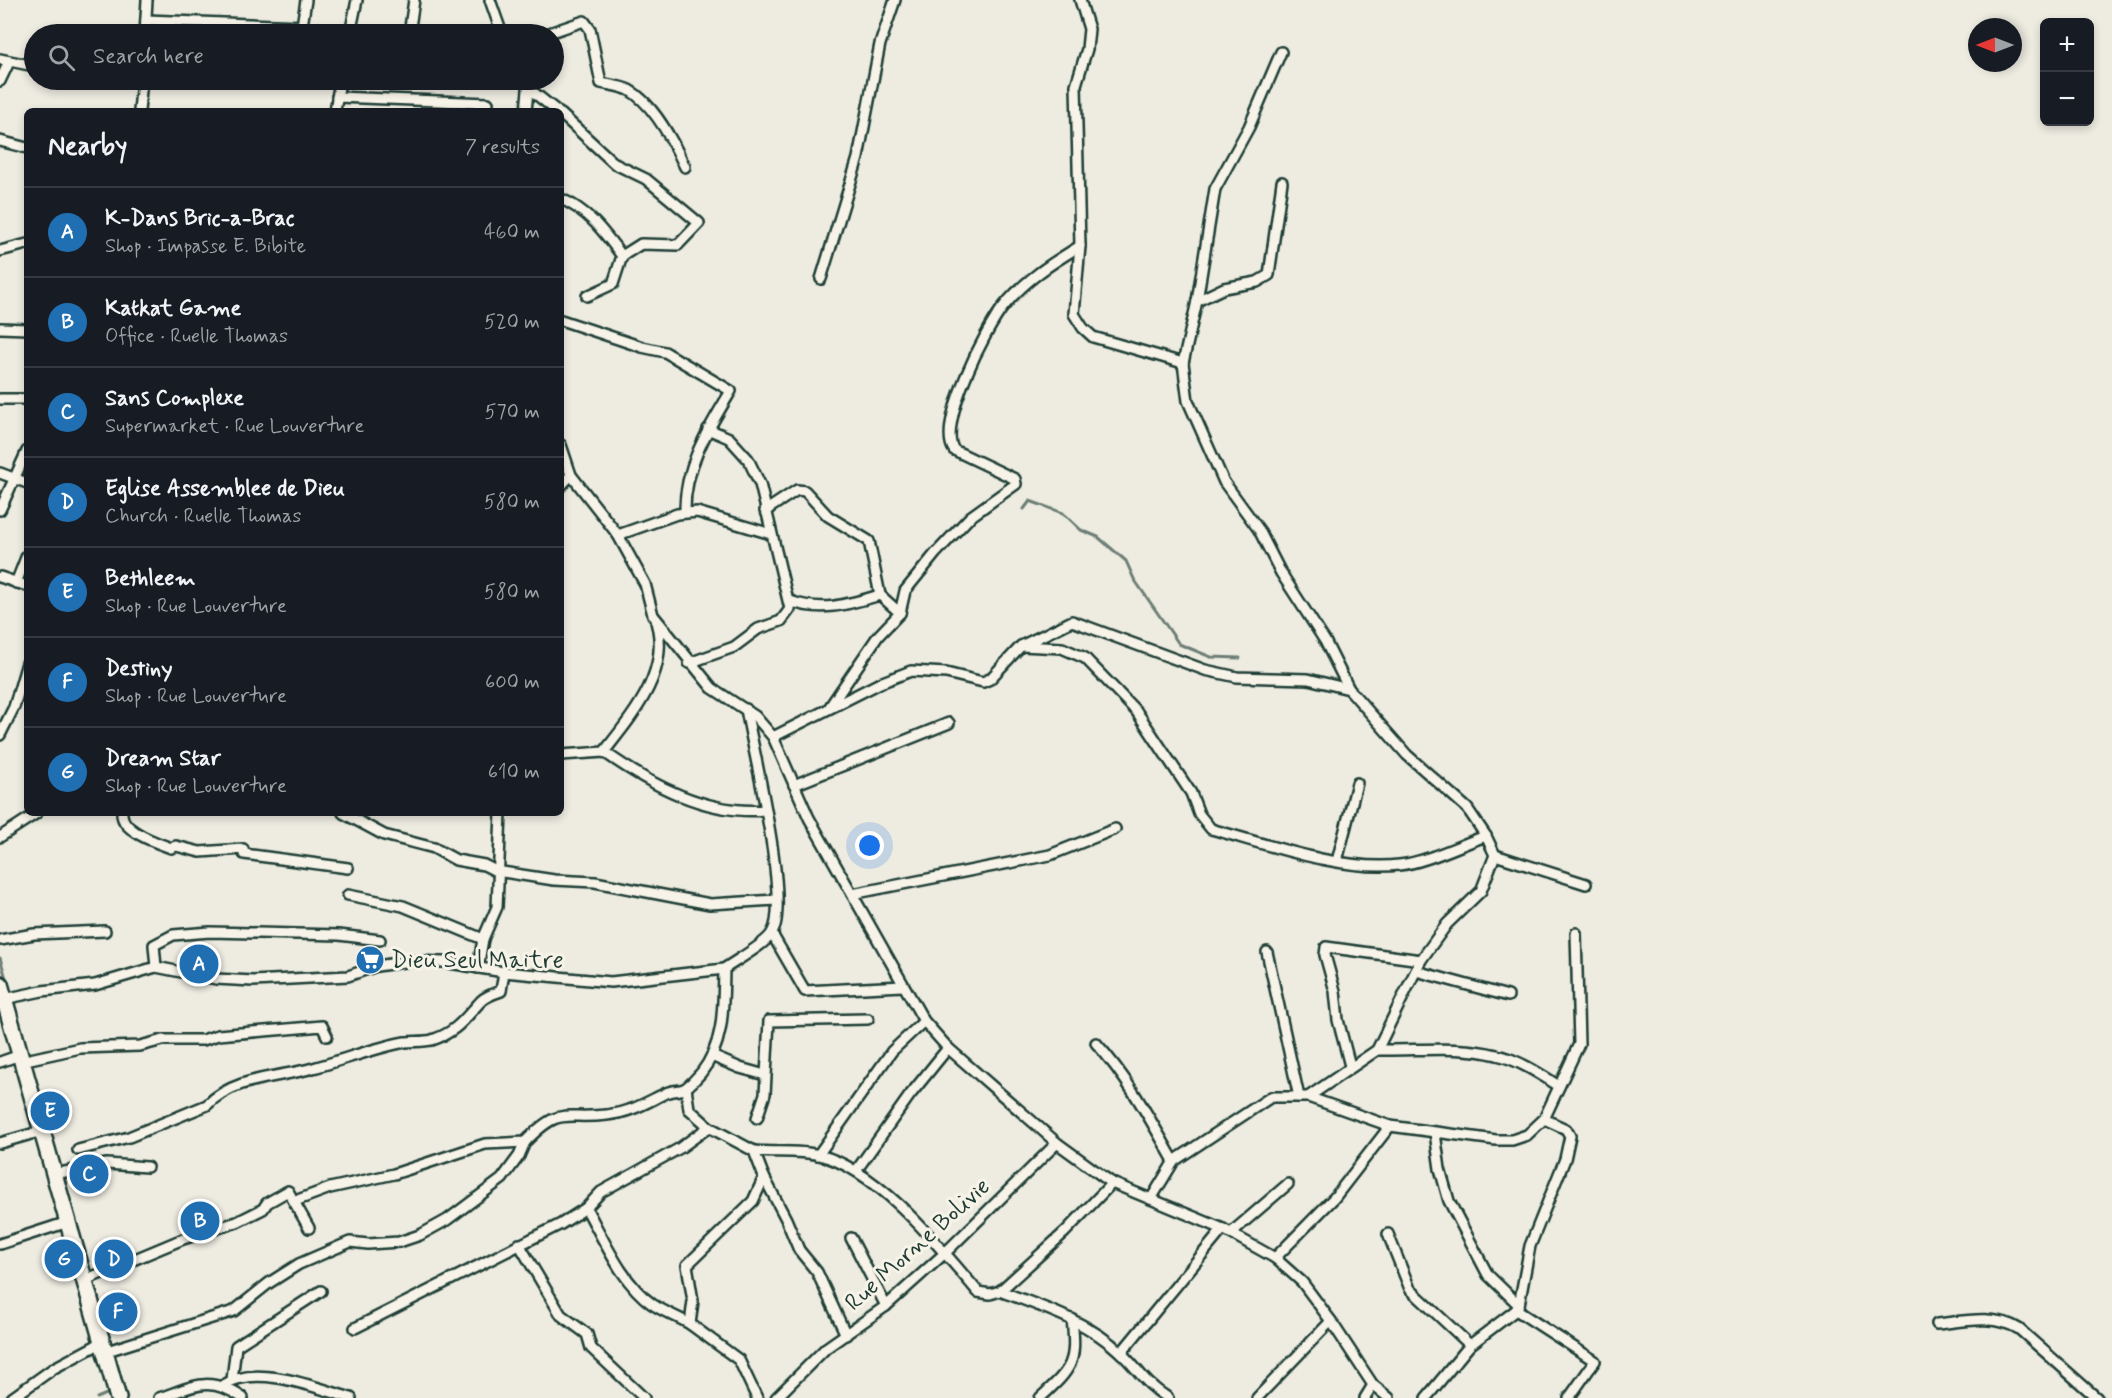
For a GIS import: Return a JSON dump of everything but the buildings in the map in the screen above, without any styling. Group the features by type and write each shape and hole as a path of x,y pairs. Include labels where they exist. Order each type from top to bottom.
{"main road":[{"path":"6,1000 25,1058 42,1131 68,1222 108,1348 118,1398"}],"street":[{"path":"146,24 147,0"},
{"path":"302,24 306,0"},
{"path":"352,24 357,0"},
{"path":"410,24 414,0"},
{"path":"490,0 498,24"},
{"path":"821,279 858,158 880,44 896,0"},
{"path":"1080,0 1089,29 1088,49 1076,85 1080,246 1074,314 1083,328 1093,337 1183,363"},
{"path":"146,20 250,24"},
{"path":"564,28 584,21 590,28 601,83 627,88 643,99 669,132 686,167"},
{"path":"1281,52 1249,126 1215,189 1197,301 1183,363 1188,401 1224,482 1259,530 1281,573 1325,641 1349,689 1407,754 1467,808 1486,836 1495,855 1481,891 1447,924 1421,960 1377,1050"},
{"path":"0,81 5,60 24,64"},
{"path":"139,108 141,90"},
{"path":"335,108 338,90"},
{"path":"526,108 528,90"},
{"path":"535,90 554,108"},
{"path":"337,98 489,103"},
{"path":"564,117 615,164 646,179 699,223 678,245 641,244 622,256 613,284 587,296"},
{"path":"0,141 24,147"},
{"path":"1197,301 1224,288 1257,282 1269,276 1282,182"},
{"path":"564,200 578,206 601,228 622,256"},
{"path":"0,251 24,245"},
{"path":"829,708 878,636 900,613 905,591 935,554 970,517 1016,484 1014,479 954,450 948,441 952,411 990,327 1004,306 1042,269 1080,246"},
{"path":"564,321 642,348 665,352 731,391 708,429 687,478 685,512"},
{"path":"0,328 24,329"},
{"path":"0,399 24,399"},
{"path":"689,663 734,647 758,629 781,621 790,609 790,601 765,511 760,484 748,459 729,438 708,429"},
{"path":"564,453 572,475 618,535 645,584 660,652 653,679 632,715 604,752"},
{"path":"0,510 24,456"},
{"path":"0,473 24,482"},
{"path":"564,483 572,475"},
{"path":"765,511 797,490 805,492 822,512 869,541 880,595 900,613"},
{"path":"618,535 685,512 697,512 771,534"},
{"path":"16,583 24,563"},
{"path":"0,577 24,585"},
{"path":"790,601 808,608 843,606 880,595"},
{"path":"653,615 689,663 712,688 746,709 772,736 794,785 852,894 872,923 903,986 924,1021 948,1047 1057,1143 1112,1183 1227,1231 1275,1258 1302,1282 1331,1320 1373,1385 1389,1398"},
{"path":"772,736 911,671 946,673 983,682 990,679 1021,646 1072,621 1205,670 1237,677 1308,679 1349,689"},
{"path":"1021,646 1062,648 1085,658 1137,712 1191,793 1199,814 1211,829 1322,859 1378,867 1402,865 1486,836"},
{"path":"0,735 14,707 24,673"},
{"path":"6,1000 95,985 156,967 216,979 253,981 348,976 377,966 411,961 443,962 504,972 611,982 724,969 772,934 777,915 774,862 746,709"},
{"path":"794,785 949,723"},
{"path":"564,755 604,752 635,773 681,797 728,809 765,810"},
{"path":"1338,861 1357,783"},
{"path":"0,837 32,816"},
{"path":"123,816 125,825 134,831 171,848 176,846 200,852 243,849 244,854 348,868"},
{"path":"349,816 384,835 425,845 456,860 484,865 496,871 554,880 595,882 710,904 777,900"},
{"path":"478,968 483,939 496,907 496,871 501,816"},
{"path":"852,894 1050,855 1115,830"},
{"path":"1495,855 1586,884"},
{"path":"348,895 403,906 483,939"},
{"path":"0,940 34,934 105,931"},
{"path":"156,967 154,945 173,935 210,932 339,935 380,940"},
{"path":"1151,1199 1174,1161 1271,1097 1303,1097 1390,1126 1435,1133 1512,1140 1527,1135 1544,1119 1580,1044 1576,933"},
{"path":"772,934 805,992 903,986"},
{"path":"1350,1066 1338,1020 1335,991 1325,955 1326,947 1421,960"},
{"path":"1267,952 1303,1097"},
{"path":"12,1398 54,1368 108,1348 234,1311 268,1283 299,1264 350,1242 368,1244 399,1242 420,1235 447,1220 502,1179 519,1156 525,1142 544,1122 563,1115 605,1115 627,1112 648,1104 667,1092 686,1088 714,1057 723,1009 724,969"},
{"path":"1416,971 1508,996"},
{"path":"78,1150 129,1137 207,1105 213,1099 252,1081 292,1074 406,1042 429,1041 447,1034 471,1015 482,999 501,990 504,972"},
{"path":"757,1118 765,1094 769,1021 868,1019"},
{"path":"818,1155 892,1051 924,1021"},
{"path":"0,1062 98,1045 140,1046 163,1040 203,1040 218,1035 322,1026 327,1036"},
{"path":"1096,1042 1117,1066 1134,1091 1174,1161"},
{"path":"856,1171 910,1095 948,1047"},
{"path":"1303,1097 1377,1050 1463,1050 1498,1055 1530,1068 1559,1086"},
{"path":"714,1057 765,1075"},
{"path":"686,1088 689,1109 710,1127 754,1151 818,1155 856,1171 907,1213 978,1292 990,1294 1000,1291 1065,1232 1112,1183"},
{"path":"1426,1398 1470,1345 1517,1307 1530,1246 1565,1160 1570,1136 1566,1129 1544,1119"},
{"path":"1275,1258 1335,1197 1390,1126"},
{"path":"355,1328 561,1224 586,1208 601,1192 680,1148 710,1127"},
{"path":"0,1143 42,1131"},
{"path":"1435,1133 1441,1176 1449,1201 1488,1275 1517,1307 1595,1361 1569,1398"},
{"path":"295,1201 330,1188 394,1174 485,1144 525,1142"},
{"name":"Rue Morne Bolivie","path":"776,1398 810,1363 886,1306 945,1253 1057,1143"},
{"path":"754,1151 799,1250 817,1272 846,1335"},
{"path":"54,1174 107,1164 147,1167"},
{"path":"690,1324 693,1301 687,1265 753,1201 764,1177"},
{"path":"1121,1353 1227,1231 1288,1184"},
{"path":"85,1280 183,1239 237,1222 263,1209 267,1203 288,1191 309,1228"},
{"path":"586,1208 614,1258 635,1288 652,1304 690,1324 739,1360 757,1398"},
{"path":"0,1244 68,1222"},
{"path":"1388,1233 1410,1289 1470,1345"},
{"path":"851,1238 886,1306"},
{"path":"519,1244 561,1315 587,1334 591,1348 644,1398"},
{"path":"228,1383 236,1346 321,1291"},
{"path":"1000,1291 1072,1319 1092,1330 1121,1353 1147,1384 1168,1398"},
{"path":"1040,1398 1067,1373 1070,1366 1074,1343 1072,1319"},
{"path":"1937,1324 1988,1319 2008,1323 2019,1329 2097,1398"},
{"path":"1257,1398 1331,1320"},
{"path":"159,1398 213,1384 255,1377 298,1381 351,1398"},
{"path":"228,1383 242,1398"},
{"path":"1365,1398 1373,1385"}],"waterway":[{"path":"1024,509 1030,501 1063,513 1081,530 1098,537 1126,561 1134,579 1179,644 1211,657 1240,658"},
{"path":"0,958 7,982"},
{"path":"63,1178 89,1266"},
{"path":"100,1305 127,1398"},
{"path":"97,1398 109,1393"}],"place":[{"name":"Dieu Seul Maitre","path":"370,960"},
{"name":"K-Dans Bric-a-Brac","path":"199,964"},
{"name":"Bethleem","path":"50,1111"},
{"name":"Sans Complexe","path":"89,1174"},
{"name":"Katkat Game","path":"200,1221"},
{"name":"Dream Star","path":"64,1259"},
{"name":"Eglise Assemblee de Dieu","path":"114,1259"},
{"name":"Destiny","path":"118,1312"}]}
